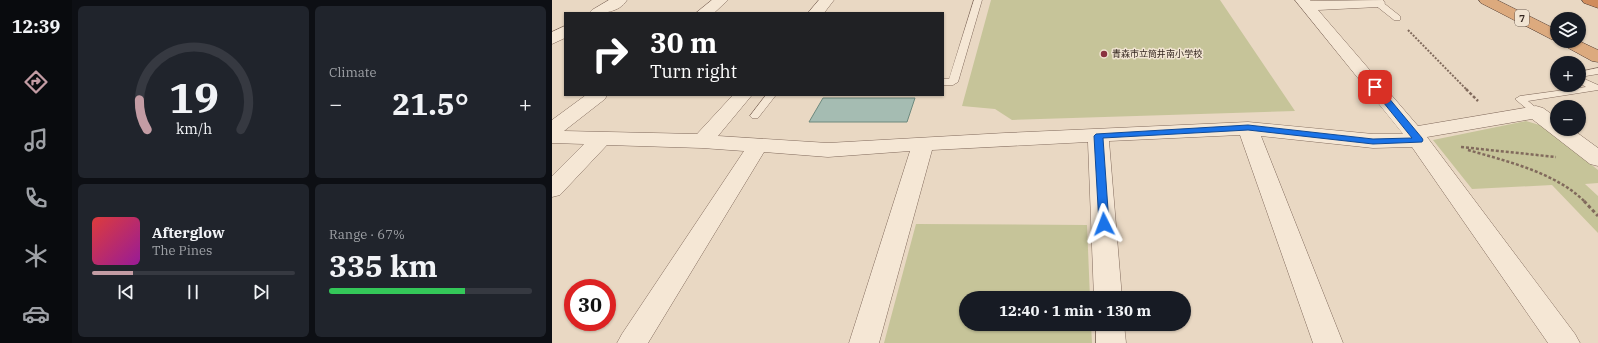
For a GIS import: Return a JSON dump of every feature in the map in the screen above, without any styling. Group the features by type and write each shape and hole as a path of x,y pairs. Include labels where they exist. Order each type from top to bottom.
{"highway":[{"name":"7","path":"1486,0 1550,32"},
{"path":"1589,0 1598,4"},
{"path":"1581,48 1598,57"}],"street":[{"path":"599,12 620,0"},
{"path":"705,12 721,0"},
{"path":"817,12 827,0"},
{"path":"1305,3 1376,1"},
{"path":"1305,3 1417,134 1565,343"},
{"path":"552,39 564,32"},
{"path":"552,130 597,96"},
{"path":"702,142 742,96"},
{"path":"552,137 759,144 828,150 1005,139 1098,136 1248,128 1373,141 1536,112 1550,122"},
{"path":"1248,128 1328,343"},
{"path":"1098,136 1108,291"},
{"path":"1568,136 1598,159"},
{"path":"552,189 601,139"},
{"path":"632,343 759,144"},
{"path":"864,343 923,145"},
{"path":"1110,331 1111,343"}],"lane":[{"path":"944,82 953,82 978,0"},
{"path":"1376,1 1397,18"},
{"path":"1586,74 1598,71"},
{"path":"1586,84 1597,89"},
{"path":"1536,112 1520,98 1597,89"},
{"path":"755,116 770,96"}],"path":[{"path":"1397,18 1496,119"},
{"path":"1417,134 1518,166 1548,178 1575,192 1598,216"},
{"path":"1462,148 1560,158"}],"shaded area":[{"name":"青森市立筒井南小学校","path":"991,0 1220,0 1295,111 1012,120 995,109 962,106"},
{"path":"823,98 915,98 907,122 809,122"},
{"path":"1526,121 1543,126 1550,132 1550,136 1556,136 1598,170 1598,183 1585,184 1598,196 1598,233 1552,185 1472,189 1433,140"},
{"path":"916,224 1087,225 1090,291 959,291 959,331 1091,331 1092,343 884,343"}],"place":[{"name":"青森市立筒井南小学校","path":"1104,54"}],"route":[{"path":"1104,224 1098,136 1248,128 1373,141 1419,140 1375,87"}]}
